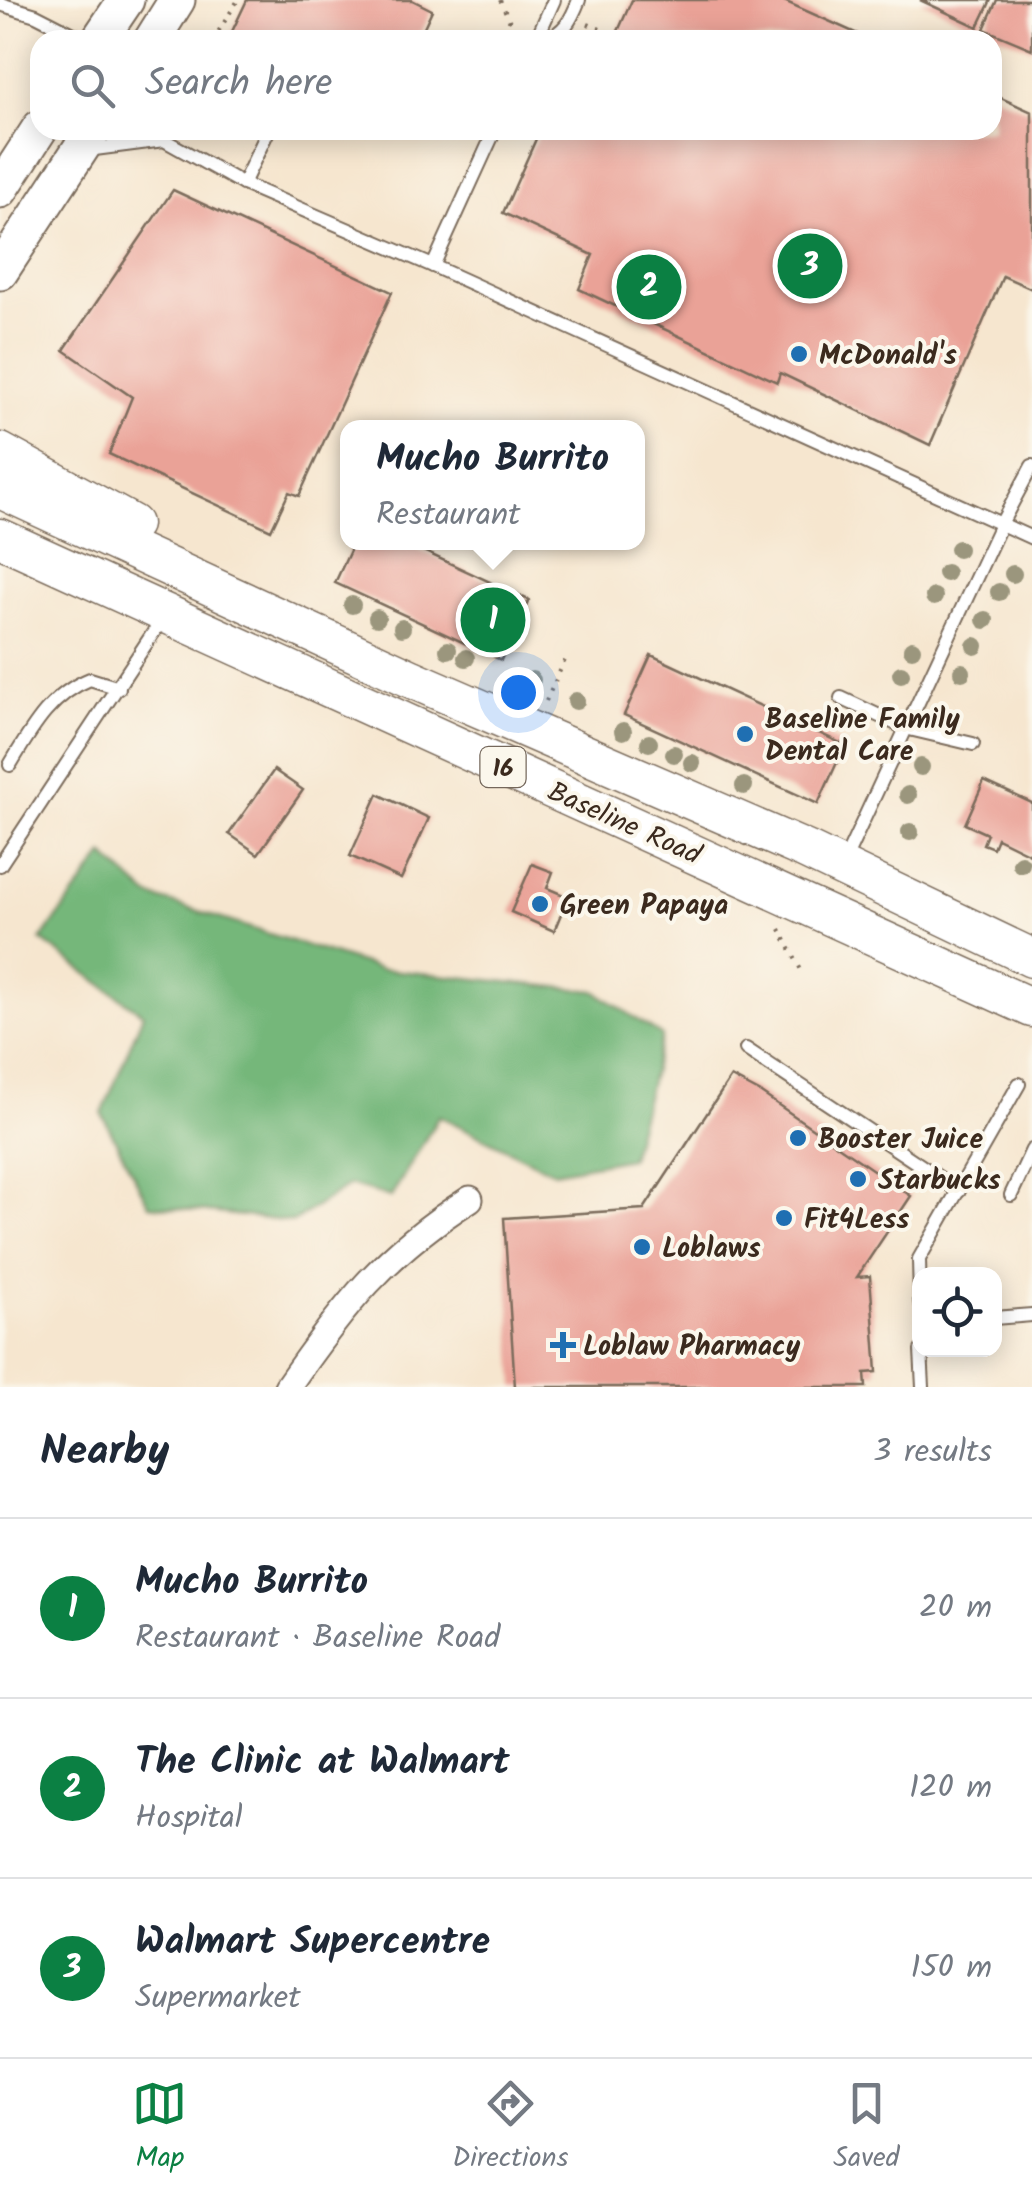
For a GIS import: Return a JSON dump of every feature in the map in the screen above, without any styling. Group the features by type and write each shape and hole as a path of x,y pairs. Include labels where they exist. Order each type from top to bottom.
{"main road":[{"path":"106,30 126,0"},
{"path":"158,30 177,0"},
{"path":"0,190 32,140"},
{"path":"0,272 86,140"},
{"path":"0,452 155,537 246,600"},
{"name":"Baseline Road","path":"0,489 412,678 842,866 1032,958"},
{"name":"Baseline Road","path":"4,543 166,612 1032,1008"},
{"path":"824,912 842,866"}],"street":[{"path":"286,1387 336,1317 395,1253 470,1199"}],"lane":[{"path":"540,30 554,0"},
{"path":"563,30 579,0"},
{"path":"0,4 36,15 65,30"},
{"path":"170,140 243,184 1032,538"},
{"path":"243,184 264,140"},
{"path":"433,266 490,140"},
{"path":"842,866 1002,522 1032,466"},
{"path":"0,864 166,612"},
{"path":"10,764 40,714 77,684 90,679 118,688"},
{"path":"841,698 905,728 974,744"},
{"path":"746,1049 959,1191"},
{"path":"920,1267 920,1259 1019,1084"},
{"path":"1011,1195 1032,1150"},
{"path":"1002,1317 1032,1314"},
{"path":"921,1357 923,1387"}],"path":[{"path":"219,30 238,0"},
{"path":"500,0 510,30"},
{"path":"588,24 603,30"},
{"path":"546,701 565,660"},
{"path":"775,915 802,972"}],"green space":[{"path":"104,855 149,896 380,969 595,991 662,1036 630,1158 554,1172 439,1116 391,1197 349,1185 293,1222 149,1205 102,1114 143,1014 41,940"}],"building":[{"path":"247,0 412,0 432,10 423,30 233,30"},
{"path":"632,0 782,0 849,30 618,30"},
{"path":"920,0 991,0 978,27"},
{"path":"997,0 1032,0 1032,49 1002,36 1002,30 984,29"},
{"path":"1002,98 1032,112 1032,289 1003,276 930,445 780,373 777,382 579,289 593,255 503,213 536,140 1002,140"},
{"path":"173,190 392,292 299,496 289,492 271,530 109,454 132,397 64,350"},
{"path":"350,550 421,550 529,600 501,660 335,583"},
{"path":"651,655 845,745 818,804 624,715"},
{"path":"274,770 303,790 258,854 229,834"},
{"path":"984,781 1032,803 1032,855 997,838 993,848 983,844 987,834 965,824"},
{"path":"378,794 429,818 401,879 350,856"},
{"name":"Green Papaya","path":"532,864 553,872 547,888 568,897 554,931 511,912"},
{"name":"Loblaws","path":"731,1077 761,1093 911,1196 857,1277 870,1276 877,1372 865,1373 866,1387 515,1387 504,1218 644,1209"}],"place":[{"name":"Walmart Supercentre","path":"810,266"},
{"name":"The Clinic at Walmart","path":"649,287"},
{"name":"McDonald's","path":"799,354"},
{"name":"Mucho Burrito","path":"493,620"},
{"name":"Baseline Family Dental Care","path":"745,734"},
{"name":"Green Papaya","path":"540,904"},
{"name":"Booster Juice","path":"798,1138"},
{"name":"Starbucks","path":"858,1179"},
{"name":"Fit4Less","path":"784,1218"},
{"name":"Loblaws","path":"642,1247"},
{"name":"Loblaw Pharmacy","path":"563,1345"}]}
